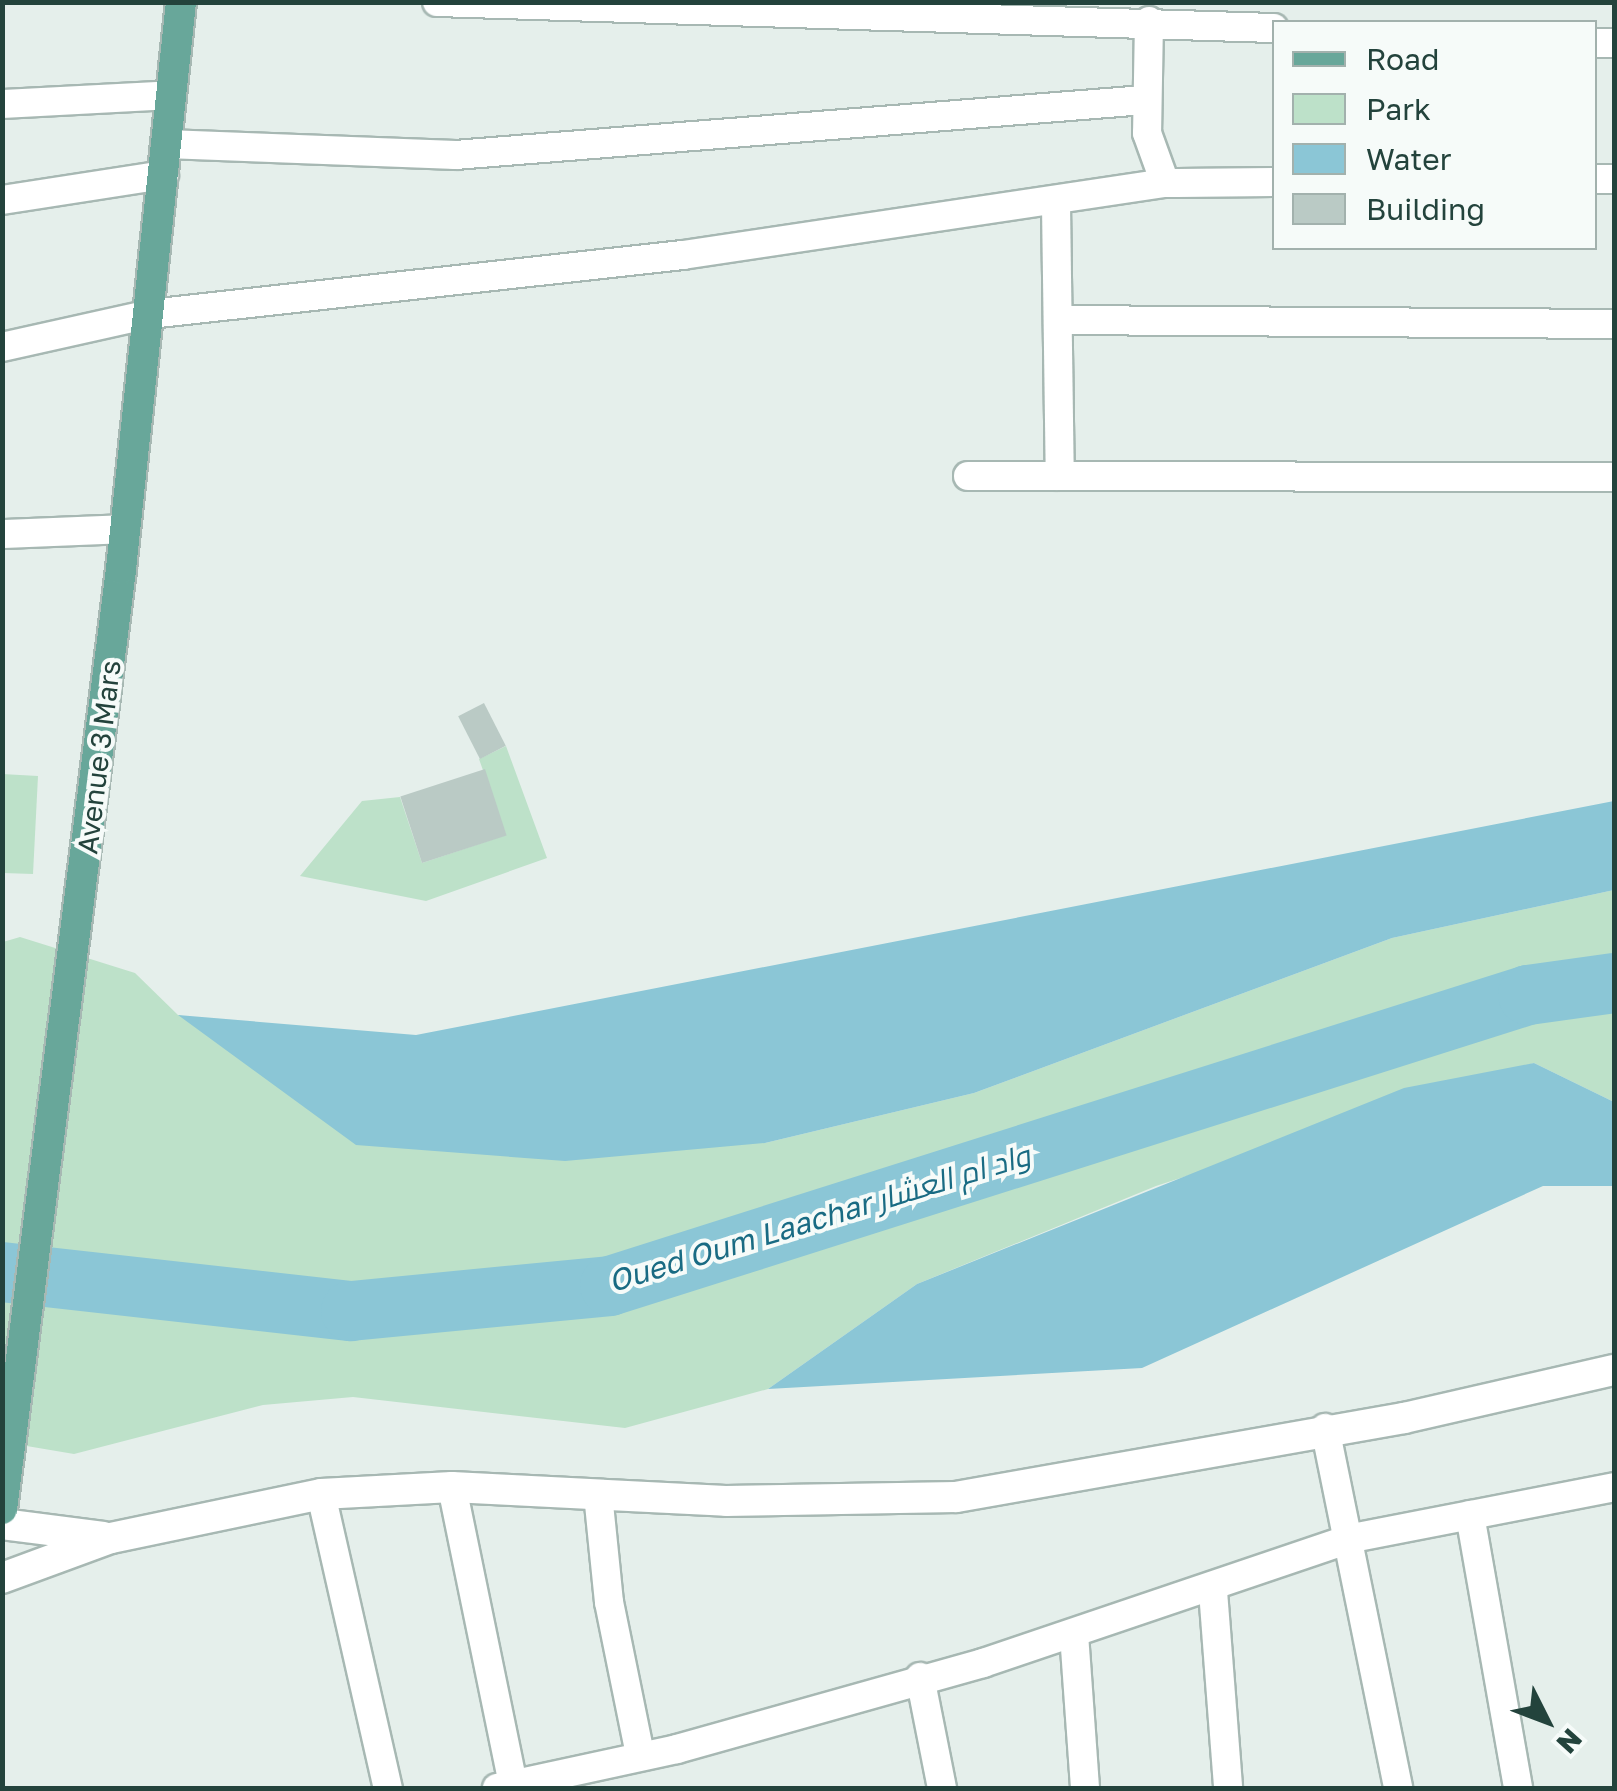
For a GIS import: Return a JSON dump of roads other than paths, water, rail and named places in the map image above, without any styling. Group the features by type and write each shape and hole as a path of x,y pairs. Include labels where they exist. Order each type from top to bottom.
{"main road":[{"name":"Avenue 3 Mars","path":"2,1509 126,529 181,2"},
{"path":"2,1578 111,1538 321,1494 452,1487 818,1502 956,1497 1614,1370"},
{"path":"2,1524 111,1538"}],"street":[{"path":"437,2 1272,28"},
{"path":"1149,22 1144,100 1165,184"},
{"path":"2,104 172,95"},
{"path":"2,200 166,159 455,154 1144,100"},
{"path":"2,348 150,314 1056,205 1165,184 1272,182"},
{"path":"1056,205 1060,476"},
{"path":"1058,320 1614,324"},
{"path":"968,476 1614,477"},
{"path":"2,534 126,529"},
{"path":"1325,1428 1352,1538 1398,1788"},
{"path":"452,1487 505,1787 778,1723 1213,1591 1352,1538 1614,1487"},
{"path":"321,1494 388,1788"},
{"path":"598,1494 615,1641 640,1754"},
{"path":"1470,1515 1518,1788"},
{"path":"1213,1591 1228,1788"},
{"path":"1074,1634 1085,1788"},
{"path":"920,1678 942,1788"}],"water":[{"path":"1614,801 1614,890 1392,938 974,1093 765,1143 565,1161 356,1145 178,1015 416,1035"},
{"path":"1534,1063 1614,1102 1614,1186 1543,1186 1142,1368 768,1389 917,1284 1404,1088"}],"waterway":[{"name":"Oued Oum Laachar واد ام العشار","path":"2,1272 351,1311 610,1286 1528,995 1614,983"}]}
